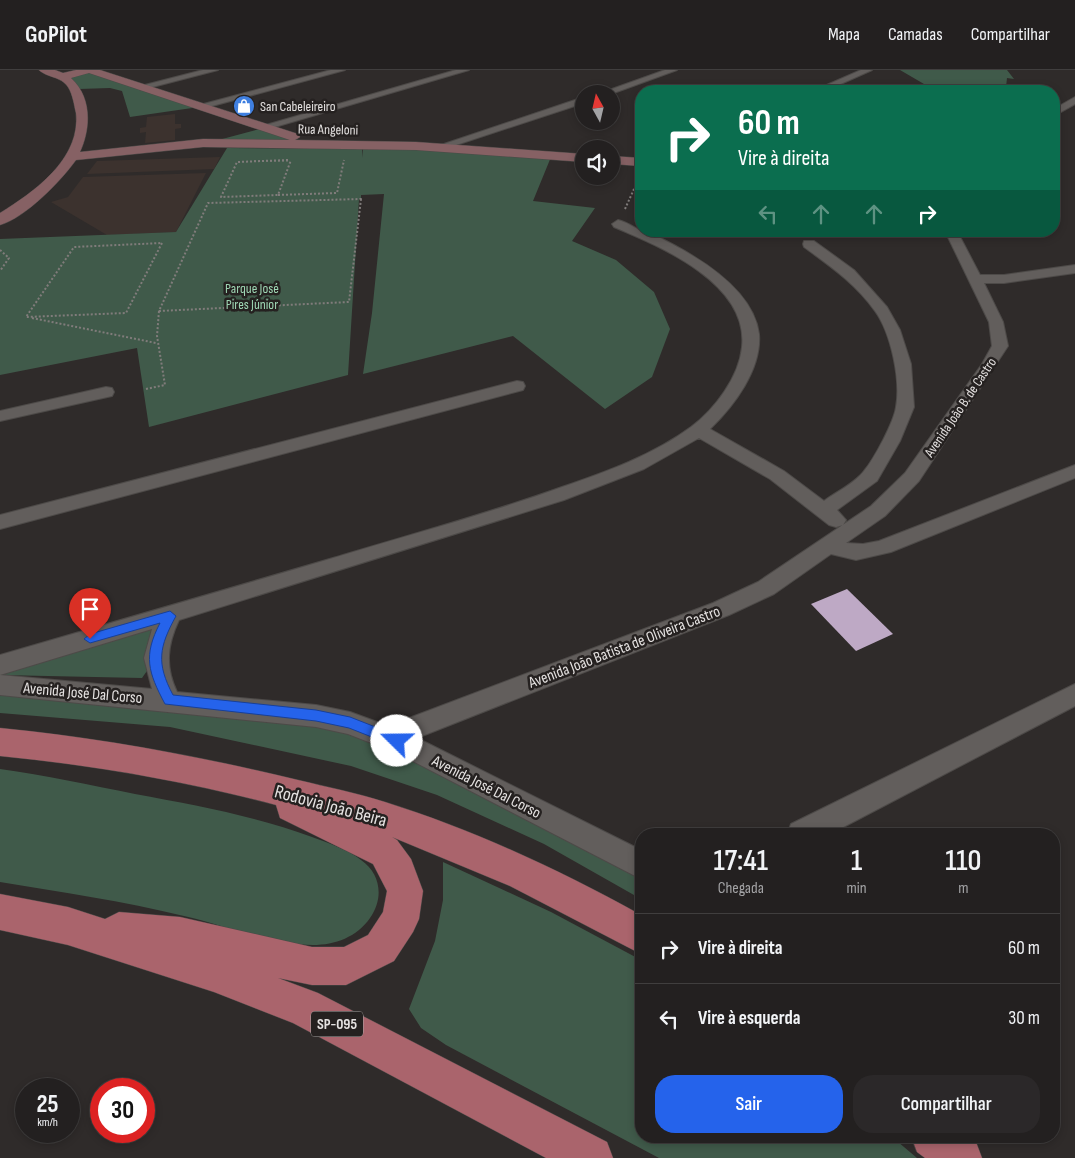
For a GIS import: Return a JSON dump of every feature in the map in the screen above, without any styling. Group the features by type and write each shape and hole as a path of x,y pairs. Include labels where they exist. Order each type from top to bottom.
{"main road":[{"name":"Rodovia João Beira","path":"0,742 116,755 237,780 397,822 481,855 594,908 635,932"},
{"path":"68,926 180,936 312,966 346,966 381,948 400,918 405,891 398,872 385,852 237,780"},
{"name":"SP-095","path":"0,912 68,926 214,973 304,1007 591,1158"},
{"path":"942,1143 960,1158"}],"street":[{"path":"44,70 61,75 90,70 315,145"},
{"path":"141,87 214,70"},
{"path":"201,106 341,70"},
{"path":"204,143 465,70"},
{"path":"620,88 673,70"},
{"path":"832,85 868,70"},
{"path":"0,220 44,188 72,157 82,135 84,116 77,90 61,75"},
{"path":"1060,109 1075,100"},
{"path":"440,147 575,103"},
{"path":"472,137 478,150"},
{"name":"Rua Angeloni","path":"72,157 204,143 440,147 575,157"},
{"path":"620,161 635,162"},
{"path":"618,224 635,231"},
{"path":"0,665 170,616 557,497 650,460 698,430 740,382 752,354 752,327 731,292 705,269 662,242 650,237"},
{"name":"Avenida João B. de Castro","path":"849,530 878,511 912,477 990,364 1000,346 996,322 954,237"},
{"path":"809,244 833,259 849,273 882,310 892,330 904,364 905,407 891,441 870,477 824,510"},
{"path":"974,279 1004,279 1075,269"},
{"path":"0,522 517,386"},
{"path":"0,416 106,392"},
{"path":"698,430 777,475 849,530"},
{"path":"830,543 841,551 856,553 884,547 1075,471"},
{"name":"Avenida João Batista de Oliveira Castro","path":"387,738 721,609 766,588 849,530"},
{"path":"169,700 157,677 154,656 158,639 170,616"},
{"name":"Avenida José Dal Corso","path":"0,685 169,700 316,716 350,723 406,745 635,862"},
{"path":"813,828 1075,694"}],"path":[{"path":"278,195 291,160 237,162 221,197 337,193 345,158 336,158"},
{"path":"618,224 635,186"},
{"path":"146,390 165,385 156,343 159,311 208,203 361,198 349,302 159,311"},
{"path":"162,243 126,313 26,317 74,247 162,243"},
{"path":"0,250 9,258 0,272"},
{"path":"26,317 156,343"}],"shaded area":[{"path":"175,114 175,124 181,124 181,128 175,129 175,140 145,143 146,132 140,133 140,128 146,127 147,117"},
{"path":"220,157 214,169 87,174 97,161"},
{"path":"206,173 176,232 107,235 51,202 68,197 83,177"}],"green space":[{"path":"900,70 1007,70 1014,79 1007,78 1006,85 926,85"},
{"path":"89,71 199,107 130,117 122,91 110,88 79,89 70,78"},
{"path":"263,128 307,143 211,142"},
{"name":"Parque José Pires Júnior","path":"387,147 551,157 533,201 595,208 572,241 616,260 654,292 670,329 652,377 605,409 513,336 363,374 372,313 384,194 361,195 361,199 359,199 348,375 149,427 137,348 0,375 0,239 176,232 227,148 362,149 362,158 363,148"},
{"path":"157,626 149,668 142,678 0,675 0,669"},
{"path":"0,691 311,723 384,744 635,872 635,896 544,844 437,795 351,766 170,727 0,713"},
{"path":"0,769 68,780 225,812 269,823 344,849 356,856 373,872 378,887 379,895 377,902 365,925 352,935 345,939 313,945 281,942 138,906 0,882"},
{"path":"443,862 551,912 635,957 635,1143 899,1143 917,1158 659,1158 446,1045 421,1028 409,1009 435,941 443,900"}],"building":[{"path":"847,589 893,634 856,651 811,604"}],"place":[{"name":"San Cabeleireiro","path":"244,106"}],"route":[{"path":"90,639 170,616 158,639 154,656 157,677 169,700 316,716 350,723 397,741"}]}
